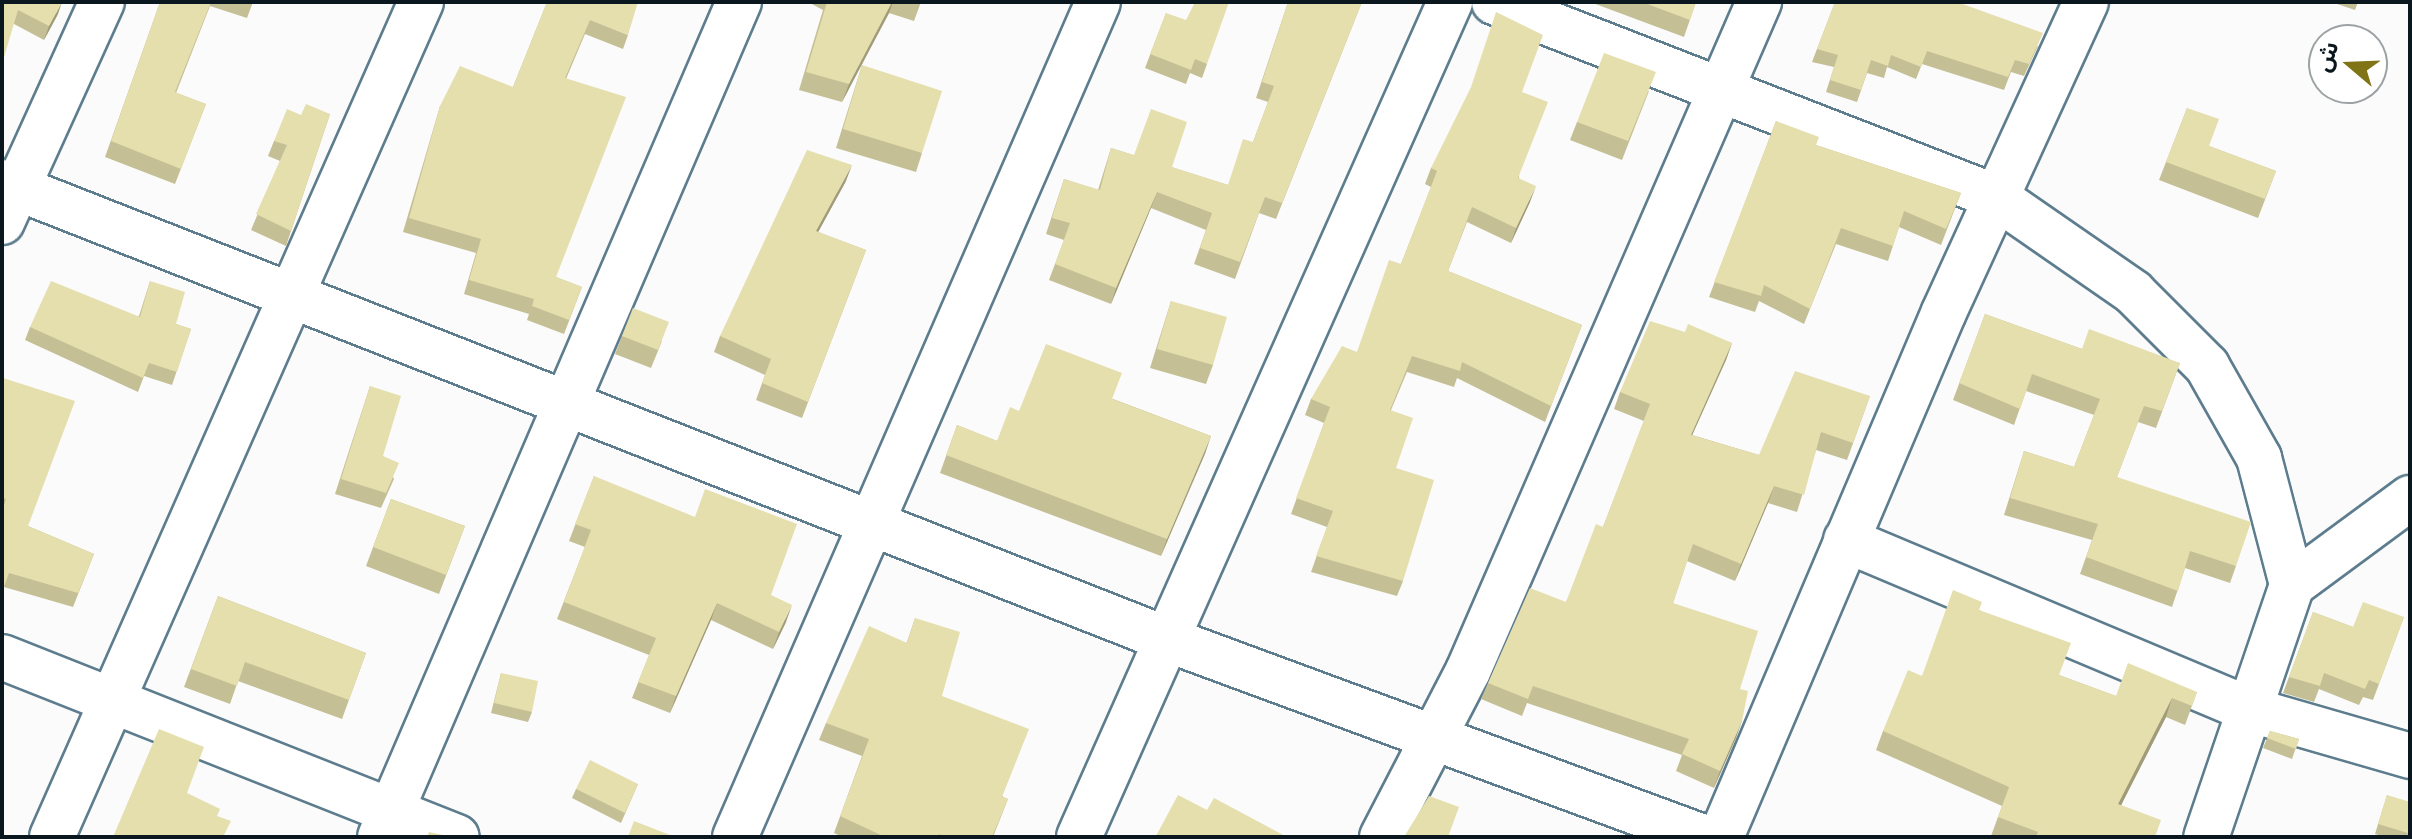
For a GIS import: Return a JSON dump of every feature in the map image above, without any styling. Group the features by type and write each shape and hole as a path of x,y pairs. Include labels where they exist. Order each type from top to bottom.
{"street":[{"path":"102,2 7,197 285,297 1169,640 1438,735 1703,837"},
{"path":"52,837 285,297 421,2"},
{"path":"386,824 562,405 739,2"},
{"path":"735,837 1098,2"},
{"path":"1079,837 1450,2"},
{"path":"1494,2 1721,93 1996,197 2133,292 2207,366 2259,458 2292,585 2206,837"},
{"path":"1382,837 1438,735 1759,2"},
{"path":"1721,837 1846,540 1996,197 2086,2"},
{"path":"2292,585 2410,498"},
{"path":"1846,540 2251,710 2410,756"},
{"path":"2,657 111,699 386,824 457,837"}],"building":[{"path":"2,2 62,2 49,26 18,10 2,64"},
{"path":"160,2 211,2 175,92 206,104 181,169 111,141"},
{"path":"547,2 638,2 628,35 590,20 565,78 626,97 556,277 582,287 569,320 532,306 534,299 469,280 481,239 409,218 440,106 460,66 513,87"},
{"path":"827,2 892,2 849,84 806,72"},
{"path":"1195,2 1229,2 1207,64 1195,59 1191,70 1150,54 1166,13 1186,20"},
{"path":"1288,2 1362,2 1282,203 1265,197 1240,262 1200,248 1212,213 1157,192 1116,288 1055,264 1070,223 1052,218 1064,179 1100,190 1111,148 1134,155 1151,109 1187,122 1172,167 1228,185 1243,139 1253,142 1274,86 1262,82"},
{"path":"1642,2 1696,2 1690,20"},
{"path":"1835,2 1957,2 2043,33 2029,64 2015,60 2008,77 1927,51 1921,67 1891,55 1888,66 1871,60 1861,90 1830,80 1838,55 1817,49"},
{"path":"1496,12 1543,35 1522,92 1548,102 1518,178 1536,186 1516,228 1472,207 1448,271 1582,325 1551,406 1462,362 1460,371 1412,356 1390,410 1413,418 1396,468 1434,480 1403,581 1316,556 1333,511 1296,498 1330,407 1311,399 1342,346 1357,352 1389,260 1401,264 1437,171 1431,168 1471,87"},
{"path":"1604,53 1656,72 1628,141 1577,122"},
{"path":"862,65 942,91 922,153 843,129"},
{"path":"306,104 330,114 291,231 256,214 287,145 274,141 287,109 301,115"},
{"path":"2187,108 2219,119 2209,146 2276,171 2265,199 2166,162"},
{"path":"1776,121 1819,137 1816,145 1961,193 1946,229 1904,211 1893,246 1841,228 1810,309 1764,285 1761,296 1714,282"},
{"path":"807,150 852,165 816,231 866,250 808,402 762,383 771,359 720,336"},
{"path":"51,281 140,317 150,281 185,292 176,324 191,329 177,372 149,363 143,378 30,327"},
{"path":"1171,301 1227,317 1213,365 1157,349"},
{"path":"633,308 669,322 658,350 622,336"},
{"path":"1985,314 2082,349 2089,329 2180,363 2162,411 2144,406 2117,477 2251,522 2236,566 2190,551 2178,591 2086,557 2098,524 2010,498 2024,451 2074,467 2100,399 2032,374 2020,409 1959,383"},
{"path":"1650,321 1685,332 1688,324 1732,343 1691,435 1759,455 1795,371 1870,396 1853,443 1821,432 1804,495 1774,486 1741,564 1693,544 1673,603 1758,631 1740,689 1748,691 1742,721 1720,771 1682,754 1689,739 1533,686 1528,699 1488,683 1530,588 1566,602 1596,524 1603,527 1650,404 1620,392"},
{"path":"1046,344 1122,373 1112,399 1211,436 1167,539 946,455 957,425 997,441 1010,407 1019,411"},
{"path":"3,378 75,401 28,526 94,554 78,593 9,573 2,586 2,511 6,499 2,498"},
{"path":"370,386 401,396 383,456 399,463 386,493 341,479"},
{"path":"594,476 695,517 705,489 797,524 771,595 792,605 779,632 717,603 676,696 638,682 656,638 564,602 591,530 575,524"},
{"path":"391,499 465,526 446,575 373,547"},
{"path":"1953,590 1982,602 1979,610 2071,643 2059,675 2116,696 2128,663 2197,692 2192,706 2172,698 2118,804 2161,820 2155,837 2036,837 2038,832 1998,817 2009,787 1883,731 1908,670 1922,676"},
{"path":"218,596 366,653 349,700 245,662 237,686 191,669"},
{"path":"2363,602 2404,617 2379,684 2369,680 2365,689 2324,673 2320,686 2289,677 2313,612 2353,627"},
{"path":"915,618 960,632 942,696 1029,729 1002,797 1008,799 992,837 945,837 939,834 938,837 885,837 840,816 869,739 826,723 869,626 907,643"},
{"path":"501,673 538,681 532,712 494,703"},
{"path":"159,729 204,747 187,793 220,809 217,816 231,821 223,837 113,837"},
{"path":"2270,731 2299,739 2296,749 2267,738"},
{"path":"590,760 638,784 625,813 576,789"},
{"path":"1178,795 1207,810 1214,798 1287,837 1156,836"},
{"path":"2387,795 2410,802 2408,833 2378,824"},
{"path":"1429,796 1459,807 1448,837 1404,837"},
{"path":"634,821 675,837 628,837"},
{"path":"429,832 452,837 427,837"}]}
